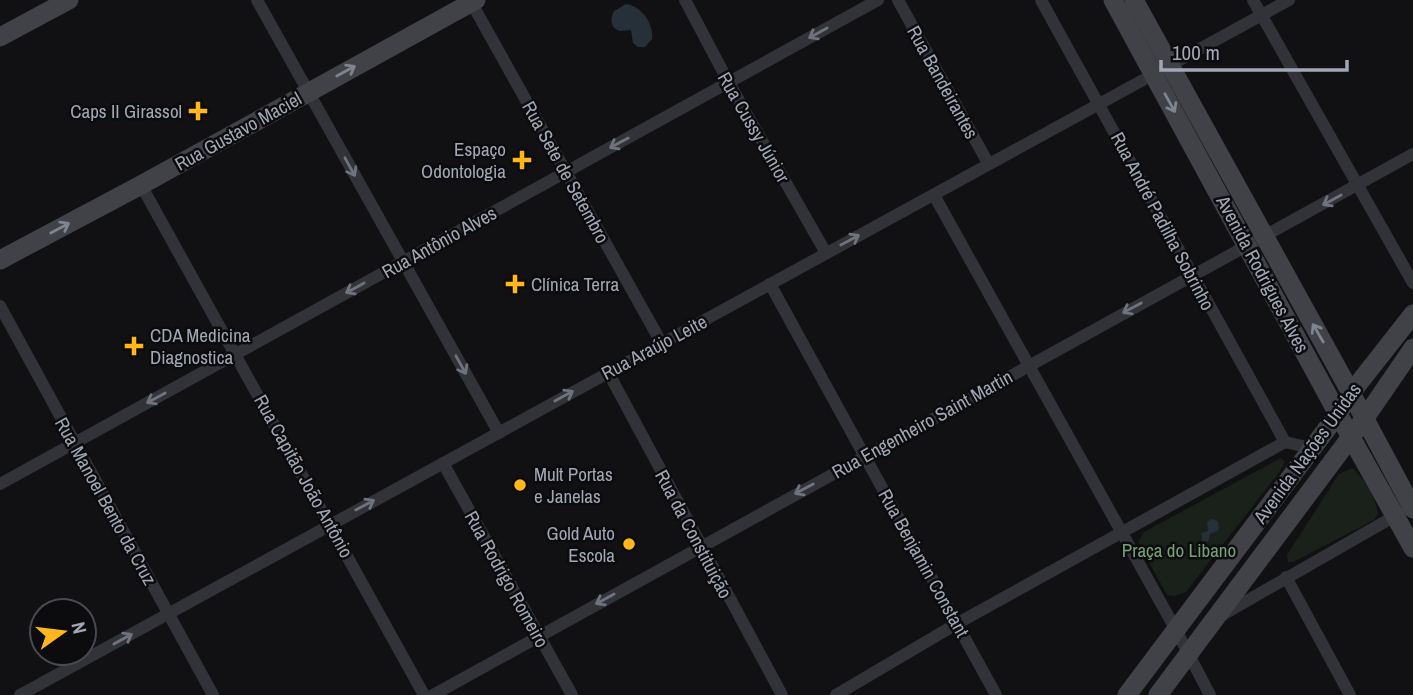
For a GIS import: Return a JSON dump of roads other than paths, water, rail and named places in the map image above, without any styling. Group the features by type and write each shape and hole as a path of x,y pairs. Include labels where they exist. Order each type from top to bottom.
{"main road":[{"path":"0,37 47,5 69,0"},
{"name":"Avenida Rodrigues Alves","path":"1113,0 1162,69"},
{"name":"Avenida Rodrigues Alves","path":"1133,0 1162,69 1256,242 1338,414 1350,435 1407,510"},
{"name":"Rua Gustavo Maciel","path":"0,260 472,1"},
{"name":"Avenida Rodrigues Alves","path":"1256,242 1365,418 1407,510 1413,548"},
{"name":"Avenida Nações Unidas","path":"1128,695 1351,393 1413,314"},
{"name":"Avenida Nações Unidas","path":"1158,695 1365,418 1413,348"}],"street":[{"path":"257,0 499,433"},
{"name":"Rua Cussy Júnior","path":"685,0 826,253"},
{"name":"Rua Antônio Alves","path":"0,484 877,0"},
{"name":"Rua Bandeirantes","path":"898,0 988,163"},
{"name":"Rua André Padilha Sobrinho","path":"1041,0 1285,442"},
{"path":"1254,0 1356,186 1413,283"},
{"name":"Rua Araújo Leite","path":"20,695 1289,0"},
{"name":"Rua Sete de Setembro","path":"472,1 662,344"},
{"name":"Rua Engenheiro Saint Martin","path":"433,695 1027,365 1413,155"},
{"name":"Rua Capitão João Antônio","path":"141,185 237,353 424,695"},
{"path":"934,195 1210,695"},
{"name":"Rua Benjamin Constant","path":"770,284 996,695"},
{"name":"Rua Manoel Bento da Cruz","path":"0,306 213,695"},
{"name":"Rua da Constituição","path":"608,372 782,695"},
{"path":"836,695 958,623 1285,442 1312,448"},
{"name":"Rua Rodrigo Romeiro","path":"443,463 572,695"},
{"path":"1215,619 1407,510"},
{"path":"1286,577 1350,695"}],"place":[{"name":"Caps II Girassol","path":"198,111"},
{"name":"Espaço Odontologia","path":"522,160"},
{"name":"Clínica Terra","path":"515,284"},
{"name":"CDA Medicina Diagnostica","path":"134,346"},
{"name":"Mult Portas e Janelas","path":"520,485"},
{"name":"Gold Auto Escola","path":"629,544"}],"park label":[{"name":"Praça do Libano","path":"1179,550"}]}
